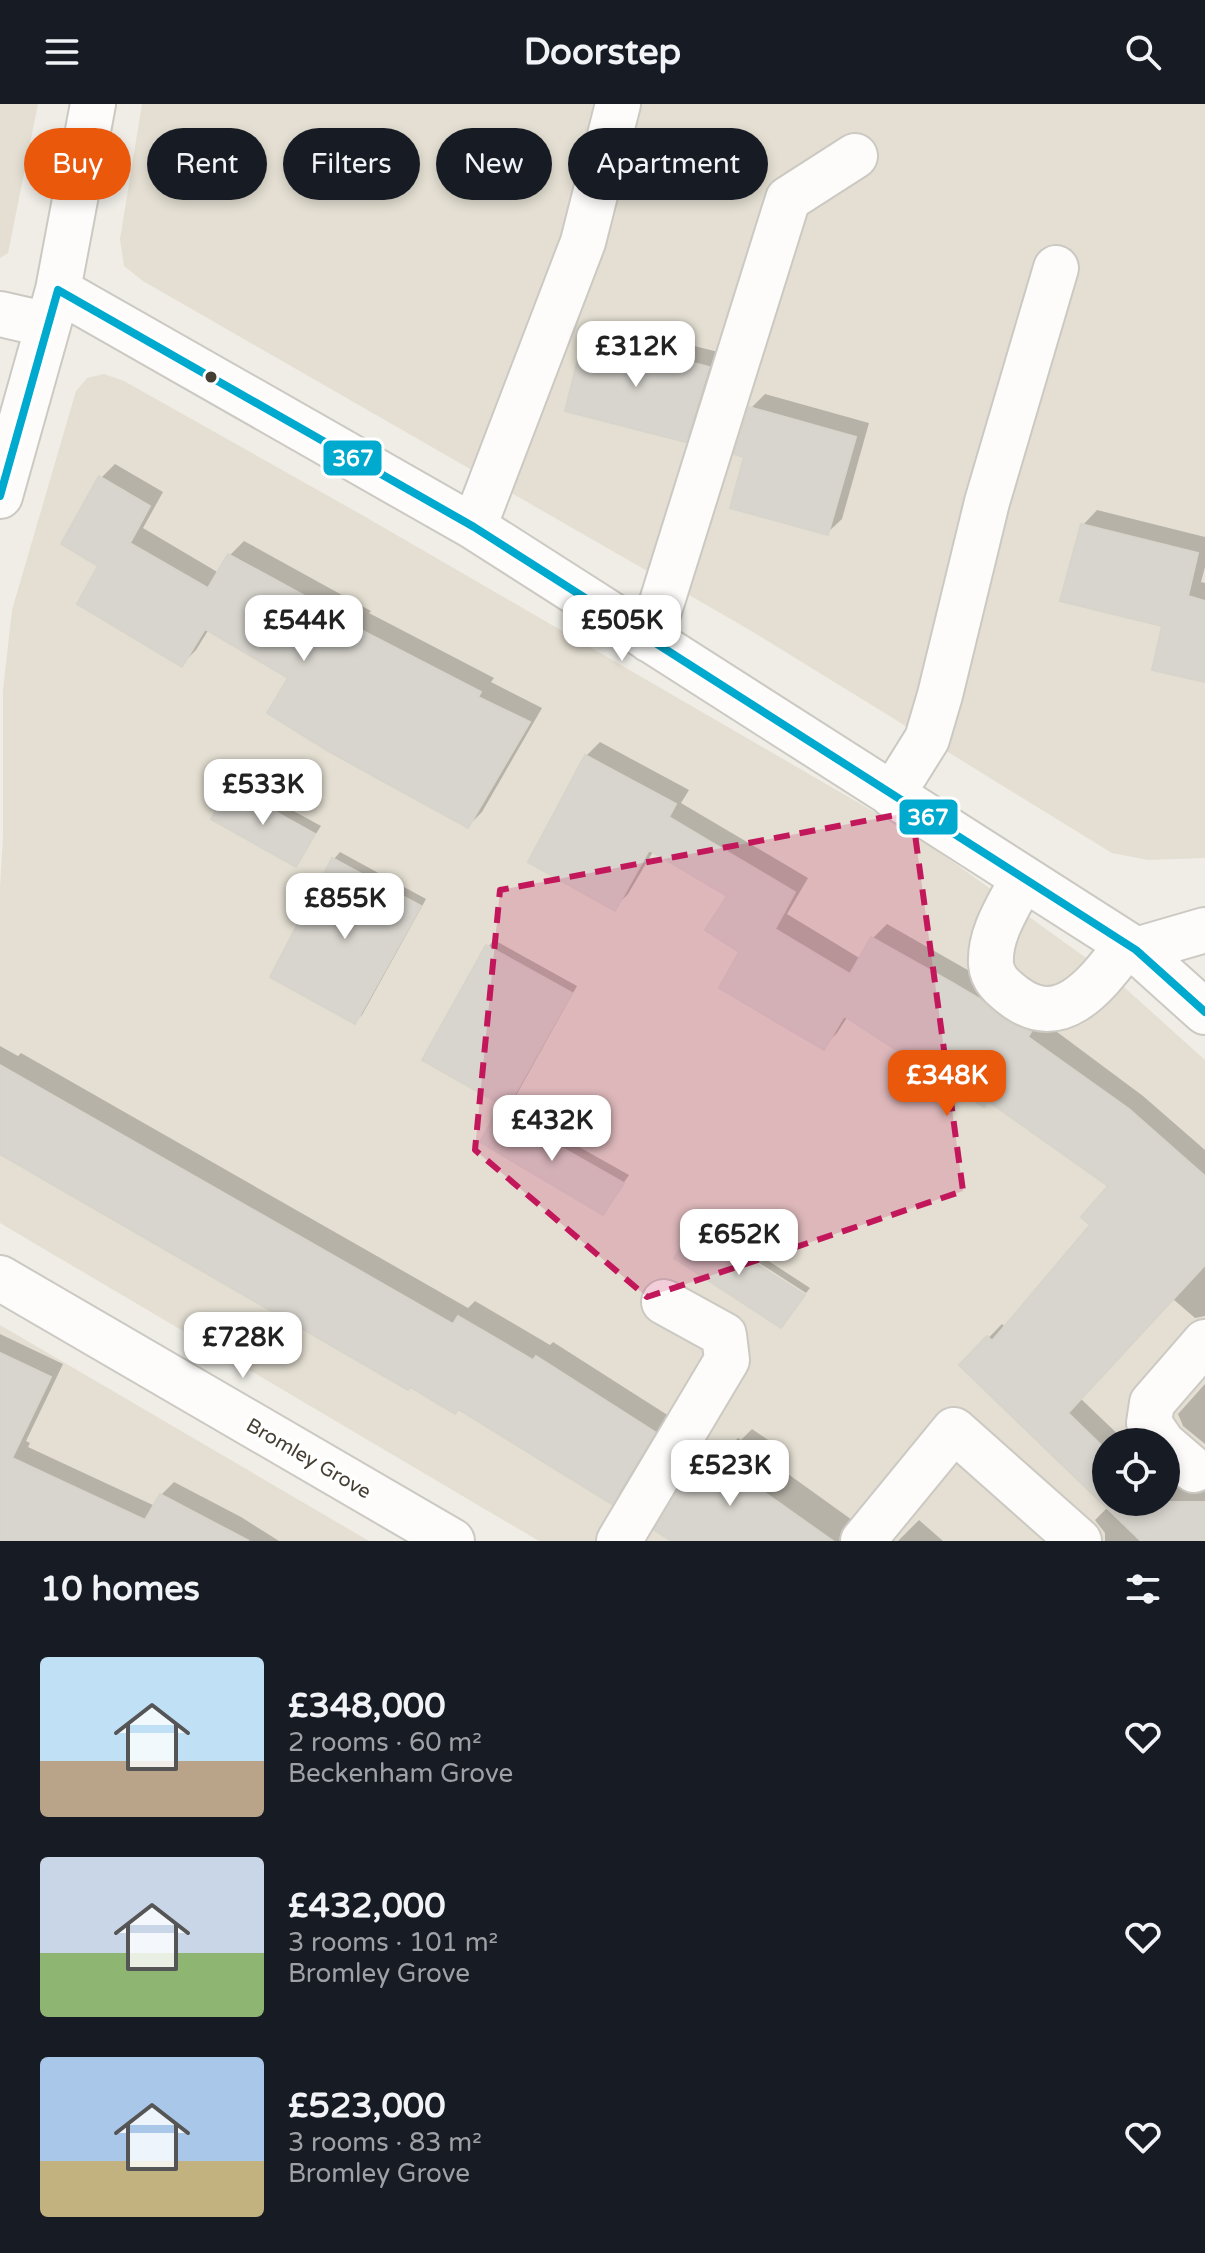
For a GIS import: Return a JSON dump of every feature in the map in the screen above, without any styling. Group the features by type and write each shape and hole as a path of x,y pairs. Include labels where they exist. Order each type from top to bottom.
{"street":[{"path":"0,496 53,308 93,104"},
{"path":"474,527 583,242 618,104"},
{"path":"650,640 788,199 855,156"},
{"path":"892,795 927,739 987,502 1056,268"},
{"path":"0,314 53,308 474,527 1131,948 1205,1012"},
{"path":"1023,878 998,927 991,963 994,978 1026,1005 1063,1007 1082,997 1131,948 1205,930"},
{"name":"Bromley Grove","path":"0,1278 452,1541"},
{"path":"619,1541 727,1360 724,1335 664,1302"},
{"path":"1153,1428 1149,1423 1152,1403 1205,1342"},
{"path":"863,1541 954,1430 1079,1541"}],"highlighted area":[{"path":"912,812 963,1191 647,1297 475,1150 500,890"}],"shaded area":[{"path":"0,104 38,104 33,128 24,128 24,174 8,253 0,258"},
{"path":"142,104 1205,104 1205,858 1148,860 1112,853 748,629 143,281 124,266 120,239 126,200 131,200 131,172"},
{"path":"104,374 124,381 921,839 1114,978 1205,1060 1205,1541 539,1541 0,1223 3,690 12,610 76,391 87,378"},
{"path":"0,1325 369,1541 0,1541"}],"building":[{"path":"584,335 709,367 686,442 565,411"},
{"path":"749,407 856,437 828,535 730,508 744,457 734,454"},
{"path":"99,476 150,506 130,543 208,588 228,554 358,625 357,628 481,692 478,697 530,722 468,828 328,751 267,713 288,678 205,629 182,667 77,604 98,566 61,544"},
{"path":"1081,524 1198,553 1188,596 1205,601 1205,682 1152,670 1162,626 1060,601"},
{"path":"585,755 676,804 669,817 795,892 775,929 850,974 871,937 953,983 980,999 1003,1019 1031,1032 1028,1037 1129,1109 1205,1176 1205,1265 1068,1413 1092,1436 1092,1494 959,1365 987,1336 992,1341 1090,1225 1081,1217 1108,1186 988,1101 984,1107 844,1016 824,1050 719,988 739,952 705,930 727,896 649,850 615,911 528,862"},
{"path":"229,786 315,834 296,867 211,819"},
{"path":"332,858 421,906 355,1024 270,977"},
{"path":"486,945 572,993 507,1108 422,1060"},
{"path":"0,1065 453,1324 458,1316 533,1360 536,1356 655,1432 612,1504 458,1409 455,1414 410,1387 408,1390 0,1154"},
{"path":"497,1111 624,1183 603,1215 480,1142"},
{"path":"695,1225 805,1295 781,1328 674,1258"},
{"path":"0,1353 51,1377 12,1458 145,1520 160,1494 249,1541 0,1541"},
{"path":"730,1448 761,1470 751,1483 833,1541 672,1541 654,1530 697,1459 709,1467 716,1457 721,1461"},
{"path":"1180,1502 1205,1502 1205,1541 1141,1541 1115,1516 1180,1516"}],"transit line":[{"name":"367","path":"58,290 474,527 1136,950 1205,1012"},
{"name":"367","path":"0,496 58,290"}]}
